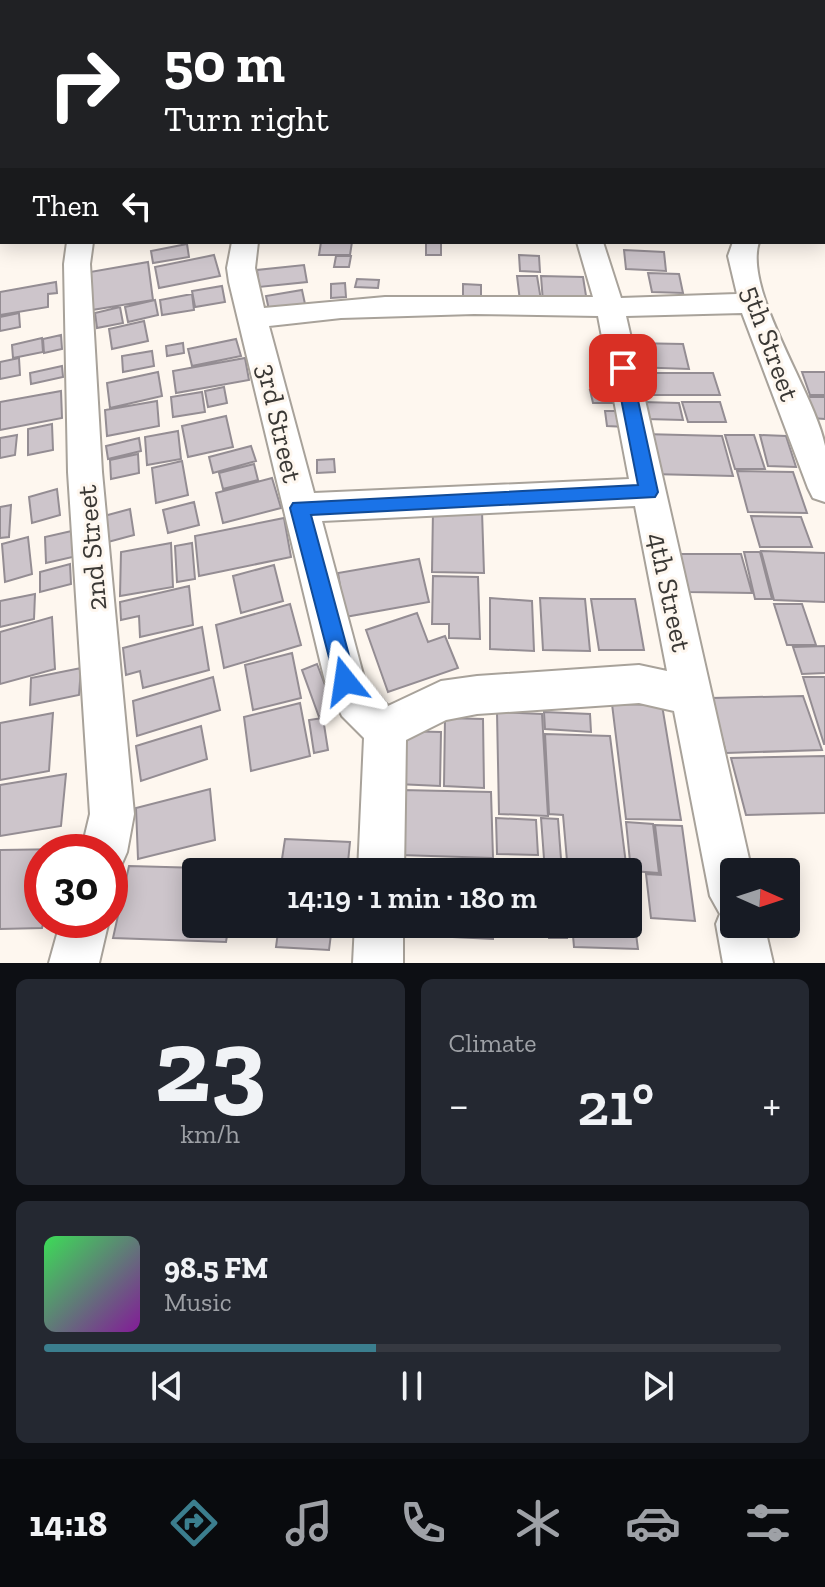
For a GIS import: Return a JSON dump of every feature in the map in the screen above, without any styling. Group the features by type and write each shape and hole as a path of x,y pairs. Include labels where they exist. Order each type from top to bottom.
{"street":[{"name":"2nd Street","path":"80,244 77,264 85,472 112,814 108,834"},
{"name":"3rd Street","path":"245,244 241,268 345,681 353,700 365,715 385,729"},
{"name":"4th Street","path":"591,244 610,307 726,858"},
{"name":"5th Street","path":"745,244 741,256 753,303 825,488"},
{"path":"253,319 303,311 464,303 610,307 753,303"},
{"path":"300,508 648,492"},
{"path":"381,858 385,729 441,701 477,695 639,684 692,696"},
{"path":"74,963 80,938"},
{"path":"378,963 379,938"},
{"path":"743,938 748,963"}],"building":[{"path":"187,244 189,257 153,263 151,251"},
{"path":"321,244 352,244 350,255 319,255"},
{"path":"426,244 441,244 441,255 426,255"},
{"path":"624,250 664,252 666,271 626,269"},
{"path":"214,255 220,276 159,288 155,267"},
{"path":"519,255 539,256 540,272 520,271"},
{"path":"336,256 351,256 349,267 334,267"},
{"path":"148,262 153,300 92,310 90,272"},
{"path":"304,265 307,282 259,287 257,270"},
{"path":"648,273 679,274 683,293 652,292"},
{"path":"517,276 537,276 541,300 520,301"},
{"path":"541,276 583,277 587,302 543,302"},
{"path":"357,279 379,280 378,288 355,287"},
{"path":"56,282 57,293 48,294 48,307 0,315 0,292"},
{"path":"345,283 346,297 331,298 331,284"},
{"path":"463,284 481,285 481,299 463,298"},
{"path":"222,286 225,302 195,307 192,291"},
{"path":"302,290 305,304 269,310 266,296"},
{"path":"192,294 194,310 162,315 160,300"},
{"path":"155,300 158,315 128,322 125,307"},
{"path":"120,307 123,323 97,328 95,313"},
{"path":"19,313 20,327 0,331 0,317"},
{"path":"144,321 148,341 112,349 109,329"},
{"path":"61,335 62,349 44,353 43,339"},
{"path":"42,338 43,352 13,358 12,345"},
{"path":"236,339 241,356 192,366 188,349"},
{"path":"183,343 184,353 167,356 166,346"},
{"path":"630,343 683,344 689,369 633,367"},
{"path":"152,351 154,366 123,372 122,356"},
{"path":"19,358 20,375 0,379 0,362"},
{"path":"245,358 249,380 176,393 173,371"},
{"path":"62,366 63,377 31,384 30,373"},
{"path":"158,372 162,396 110,408 107,383"},
{"path":"802,372 825,372 825,395 810,395"},
{"path":"638,373 713,373 720,395 644,395"},
{"path":"224,387 227,403 208,407 205,391"},
{"path":"590,390 614,390 617,403 593,403"},
{"path":"61,391 62,418 0,430 0,402"},
{"path":"202,392 205,412 173,417 171,397"},
{"path":"804,397 825,397 825,419 811,418"},
{"path":"157,401 159,426 107,436 105,410"},
{"path":"642,402 679,403 683,420 646,419"},
{"path":"682,402 720,402 726,422 688,422"},
{"path":"605,411 625,411 626,427 607,426"},
{"path":"226,416 233,447 188,457 182,426"},
{"path":"52,424 53,450 28,455 28,429"},
{"path":"178,431 181,459 147,465 145,437"},
{"path":"643,434 722,436 733,476 651,474"},
{"path":"17,435 15,455 0,458 0,438"},
{"path":"725,435 754,435 765,469 735,469"},
{"path":"760,435 786,436 796,467 768,466"},
{"path":"139,438 141,451 108,459 106,446"},
{"path":"251,446 256,461 213,473 209,457"},
{"path":"138,454 139,473 111,479 110,460"},
{"path":"334,459 335,472 317,473 317,460"},
{"path":"182,461 188,495 156,503 152,468"},
{"path":"254,464 258,480 223,489 219,473"},
{"path":"737,471 793,472 807,513 748,512"},
{"path":"272,478 281,508 223,523 216,493"},
{"path":"57,489 60,515 32,523 29,497"},
{"path":"194,502 199,525 168,533 163,510"},
{"path":"11,505 9,537 0,538 0,507"},
{"path":"130,509 134,535 108,542 104,516"},
{"path":"433,510 482,511 484,573 432,572"},
{"path":"751,516 801,517 812,547 760,547"},
{"path":"284,518 291,557 199,576 195,536"},
{"path":"76,530 77,556 46,563 45,537"},
{"path":"28,537 32,574 5,582 2,544"},
{"path":"171,543 173,587 120,596 121,552"},
{"path":"192,543 195,579 177,582 175,546"},
{"path":"761,551 825,553 825,602 774,600"},
{"path":"744,552 760,552 772,599 755,599"},
{"path":"679,554 741,554 752,593 688,592"},
{"path":"419,559 429,602 345,617 338,573"},
{"path":"70,564 71,584 40,592 40,572"},
{"path":"274,565 283,601 241,613 233,576"},
{"path":"433,576 478,577 480,639 449,638 449,624 432,624"},
{"path":"189,586 193,625 140,637 139,616 121,620 120,602"},
{"path":"35,594 34,619 0,627 0,601"},
{"path":"490,598 532,601 534,651 490,649"},
{"path":"540,598 585,599 590,651 543,650"},
{"path":"591,599 635,599 644,650 599,650"},
{"path":"290,604 301,645 224,668 216,625"},
{"path":"774,604 802,604 816,645 787,645"},
{"path":"417,613 428,642 445,636 458,668 388,692 366,630"},
{"path":"52,617 55,669 0,684 0,632"},
{"path":"202,627 209,670 143,688 140,671 126,675 123,648"},
{"path":"825,646 825,673 802,674 793,647"},
{"path":"292,653 301,698 253,710 245,665"},
{"path":"317,664 335,711 319,717 302,670"},
{"path":"81,668 79,695 30,705 31,678"},
{"path":"213,677 220,710 137,736 133,701"},
{"path":"803,677 825,677 825,744 824,744"},
{"path":"803,696 822,750 726,753 712,698"},
{"path":"300,703 310,756 251,771 244,717"},
{"path":"612,704 662,705 681,820 626,819"},
{"path":"497,712 542,714 548,816 499,814"},
{"path":"544,712 590,714 591,732 545,729"},
{"path":"53,713 49,771 0,780 0,723"},
{"path":"323,718 328,750 314,753 309,720"},
{"path":"445,718 483,719 484,788 444,786"},
{"path":"201,726 207,759 141,781 136,746"},
{"path":"400,731 441,732 440,786 397,784"},
{"path":"545,734 610,736 625,858 567,858 563,815 549,814"},
{"path":"825,756 825,813 746,815 731,758"},
{"path":"66,774 61,826 0,836 0,785"},
{"path":"210,789 215,840 138,859 136,808"},
{"path":"402,790 491,792 493,858 400,855"},
{"path":"496,818 536,820 538,855 497,854"},
{"path":"541,818 558,819 561,858 544,858"},
{"path":"626,822 653,824 659,873 642,872 642,858 630,858"},
{"path":"655,825 682,826 695,921 651,918 646,874 661,875"},
{"path":"285,839 350,842 348,858 282,858"},
{"path":"0,850 24,850 24,928 0,929"},
{"path":"129,866 182,867 182,938 227,938 226,942 113,938 128,938"},
{"path":"277,938 330,938 329,950 276,947"},
{"path":"573,938 637,938 638,949 574,947"}],"route":[{"path":"345,681 300,508 648,492 623,368"}]}
